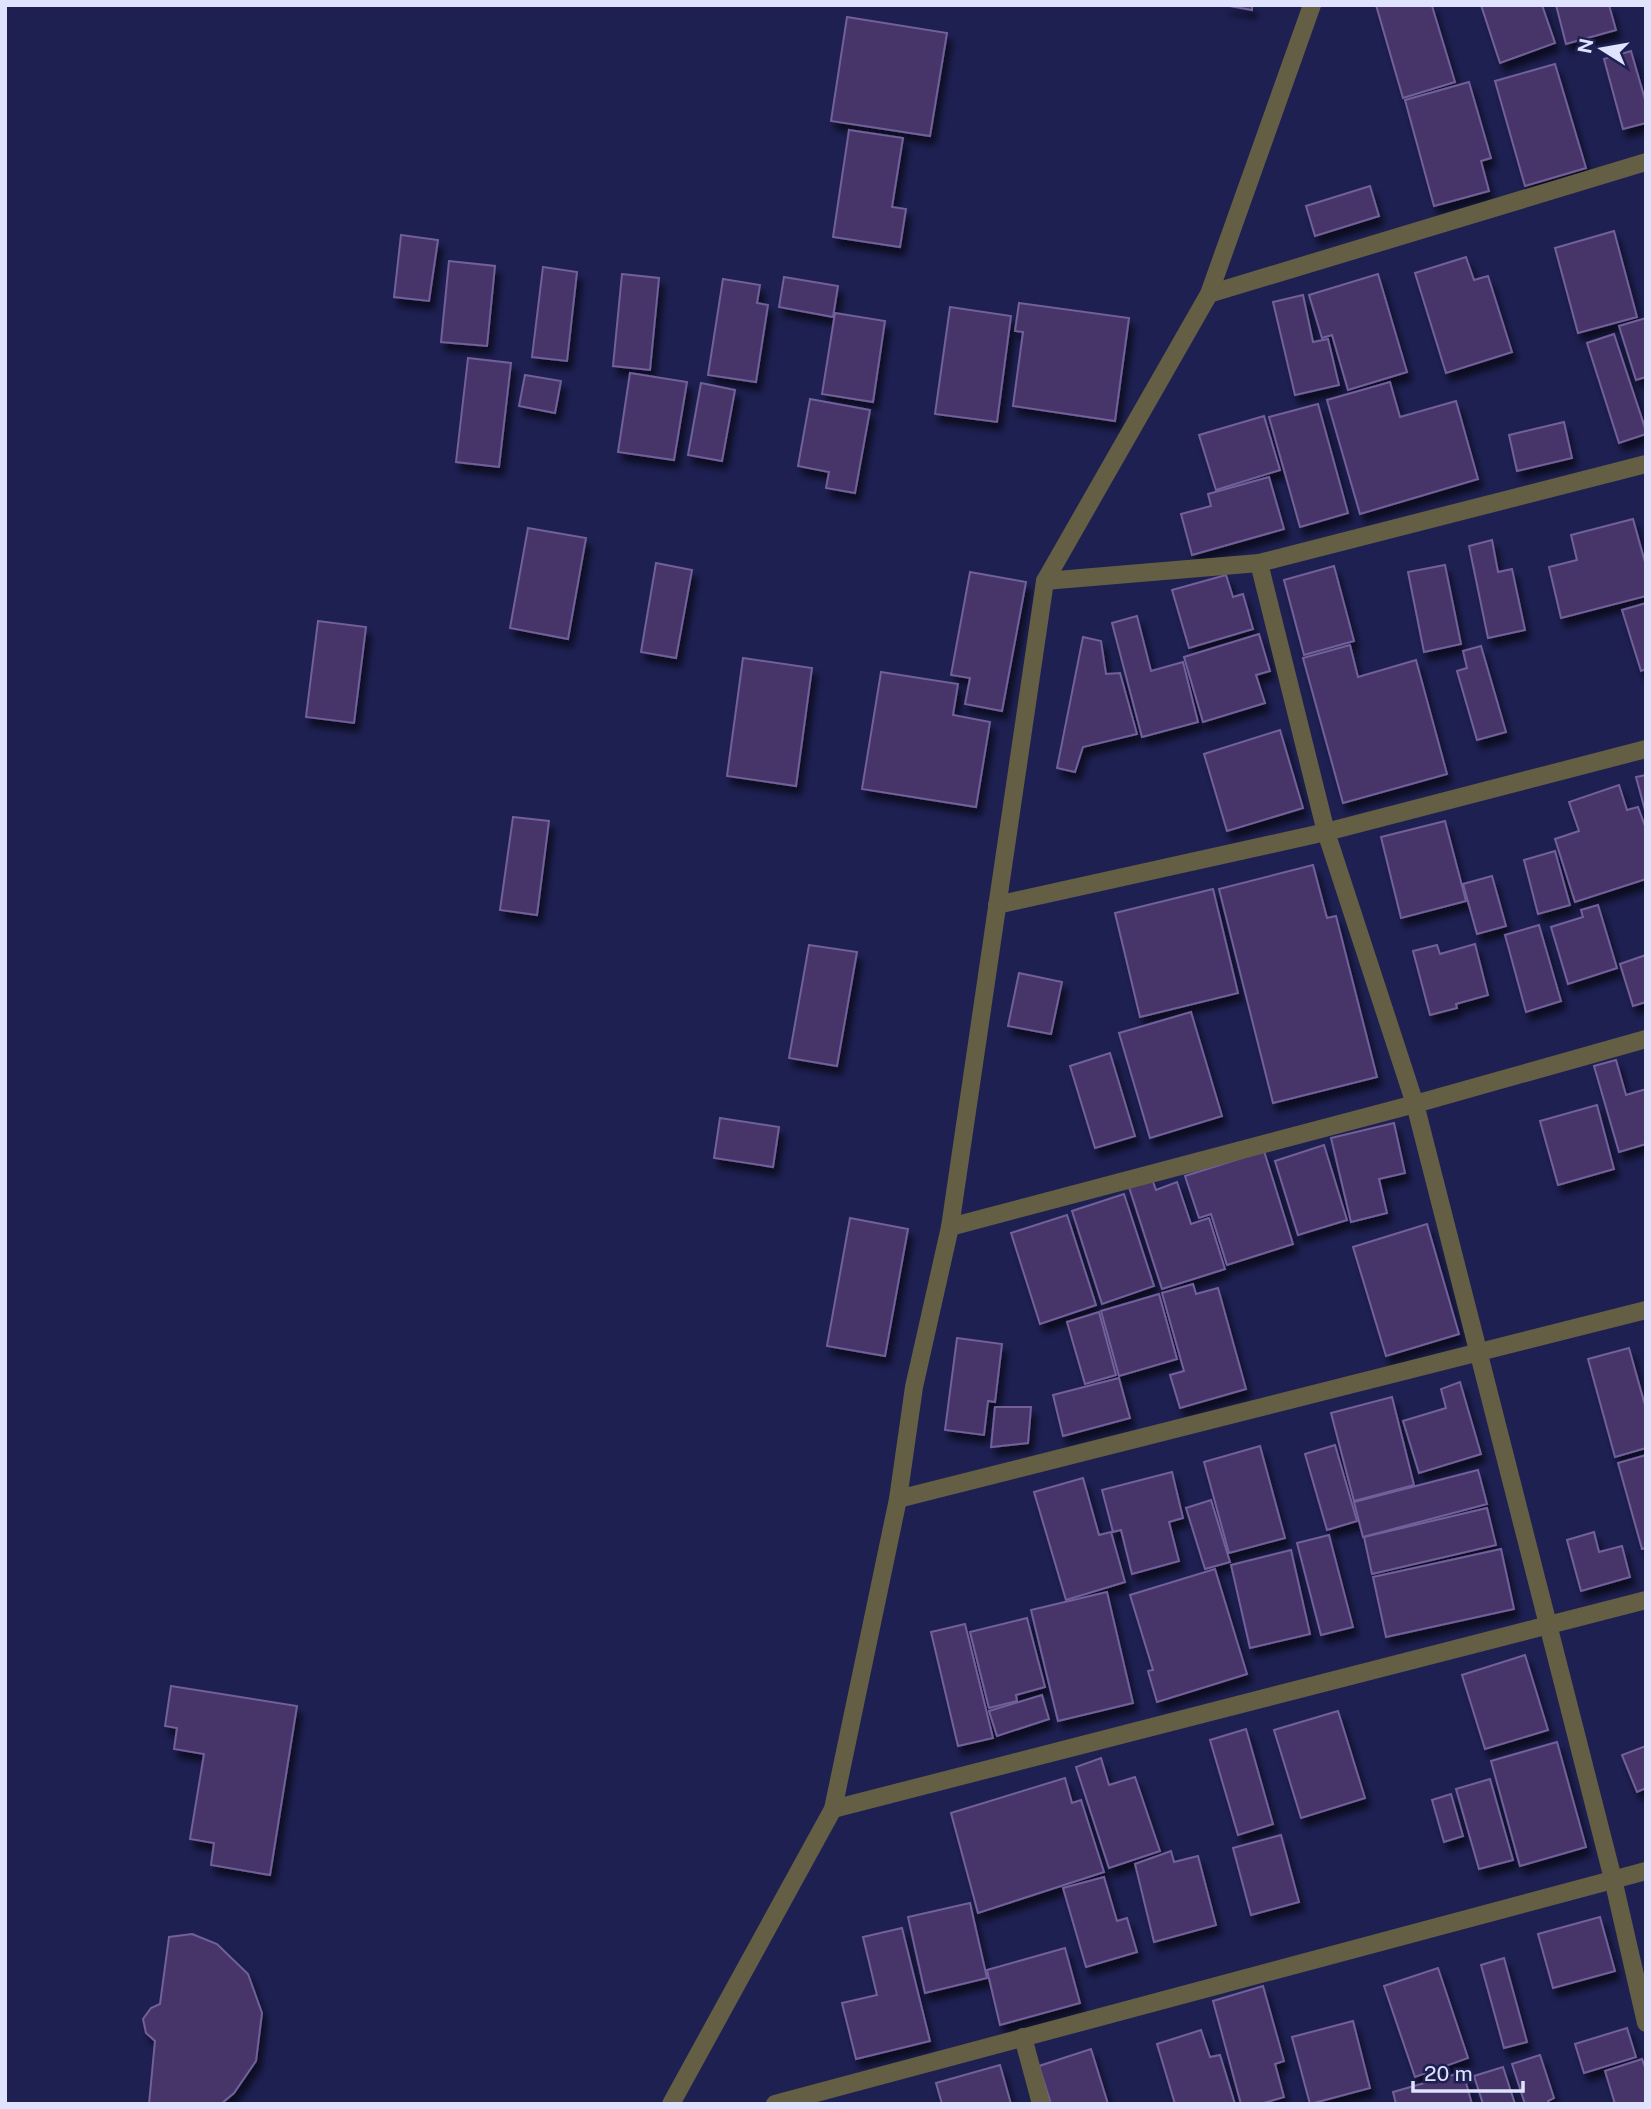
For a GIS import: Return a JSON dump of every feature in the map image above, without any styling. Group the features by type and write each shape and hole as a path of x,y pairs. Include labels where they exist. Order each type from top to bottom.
{"street":[{"path":"671,2104 833,1809 898,1499 914,1387 950,1227 1045,581 1209,294 1312,5"},
{"path":"1209,294 1646,162"},
{"path":"1045,581 1259,563 1646,464"},
{"path":"1259,563 1326,832 1415,1104 1613,1878 1646,2023"},
{"path":"997,905 1326,832 1646,749"},
{"path":"950,1227 1415,1104 1646,1039"},
{"path":"898,1499 1646,1310"},
{"path":"833,1809 1646,1600"},
{"path":"775,2104 1646,1871"},
{"path":"1023,2037 1041,2104"}],"building":[{"path":"1224,5 1252,5 1252,10"},
{"path":"1376,5 1435,5 1432,6 1455,82 1403,98"},
{"path":"1481,5 1542,5 1555,43 1500,63"},
{"path":"1556,5 1609,5 1616,30 1566,44"},
{"path":"847,17 947,33 930,136 831,121"},
{"path":"1631,51 1646,103 1646,123 1623,129 1604,59"},
{"path":"1555,64 1586,168 1525,186 1495,81"},
{"path":"1469,82 1491,158 1481,161 1489,191 1434,206 1405,100"},
{"path":"849,130 903,138 892,207 906,209 900,247 833,237"},
{"path":"1370,186 1379,216 1315,236 1306,206"},
{"path":"1614,231 1637,317 1578,333 1555,248"},
{"path":"401,235 438,240 429,301 394,297"},
{"path":"1466,257 1474,280 1488,276 1512,352 1446,373 1415,273"},
{"path":"449,261 495,266 487,346 441,342"},
{"path":"543,267 577,272 567,361 532,357"},
{"path":"622,274 659,278 650,370 613,366"},
{"path":"1378,274 1407,372 1348,390 1332,335 1322,338 1309,295"},
{"path":"784,277 838,286 833,317 779,307"},
{"path":"723,279 760,285 757,303 768,305 756,382 708,375"},
{"path":"1303,295 1313,342 1328,339 1339,385 1295,395 1273,302"},
{"path":"1019,303 1129,318 1115,421 1013,406 1023,332 1015,331"},
{"path":"950,307 1011,316 997,422 935,414"},
{"path":"835,313 885,321 873,402 822,394"},
{"path":"1646,318 1646,377 1636,380 1619,326"},
{"path":"1614,334 1646,431 1646,434 1619,443 1587,343"},
{"path":"468,358 511,363 499,467 456,462"},
{"path":"630,373 687,382 674,460 618,452"},
{"path":"525,375 561,381 555,413 519,406"},
{"path":"1390,382 1400,417 1456,401 1478,479 1360,514 1327,400"},
{"path":"701,383 735,390 722,461 688,455"},
{"path":"810,399 870,410 855,493 826,488 829,472 798,466"},
{"path":"1318,404 1348,513 1300,527 1269,417"},
{"path":"1264,416 1280,470 1216,490 1199,435"},
{"path":"1564,422 1572,458 1517,471 1509,435"},
{"path":"1269,477 1284,529 1192,555 1181,514 1211,506 1208,494"},
{"path":"1633,519 1646,566 1646,596 1561,618 1549,567 1577,560 1571,535"},
{"path":"528,528 586,538 568,639 510,628"},
{"path":"1492,540 1498,572 1512,569 1525,630 1488,638 1469,546"},
{"path":"656,563 692,570 676,658 641,652"},
{"path":"1445,565 1461,644 1424,652 1408,572"},
{"path":"1334,566 1354,641 1304,655 1284,580"},
{"path":"970,572 1026,582 1002,711 965,704 970,678 951,675"},
{"path":"1226,575 1233,597 1243,594 1253,629 1189,648 1172,590"},
{"path":"1646,603 1646,669 1641,671 1622,610"},
{"path":"1137,616 1151,671 1183,662 1198,722 1142,737 1112,623"},
{"path":"318,621 366,627 354,723 306,717"},
{"path":"1259,634 1270,671 1256,675 1265,703 1203,722 1184,657"},
{"path":"1083,637 1101,641 1106,674 1120,673 1137,734 1083,747 1075,772 1057,768"},
{"path":"1350,645 1358,677 1416,660 1447,774 1343,803 1303,658"},
{"path":"1481,646 1506,732 1477,740 1457,671 1467,668 1463,651"},
{"path":"743,658 812,668 796,786 727,776"},
{"path":"881,672 958,684 953,715 990,722 976,807 862,789"},
{"path":"1280,730 1303,808 1227,831 1204,754"},
{"path":"1646,775 1646,814 1636,777"},
{"path":"1619,785 1627,810 1638,807 1646,829 1646,879 1575,902 1555,839 1579,831 1569,802"},
{"path":"513,817 549,821 537,915 500,910"},
{"path":"1445,821 1466,901 1401,918 1381,837"},
{"path":"1555,851 1570,905 1538,914 1524,860"},
{"path":"1313,865 1327,918 1336,916 1377,1077 1273,1103 1219,889"},
{"path":"1492,876 1506,926 1477,934 1463,884"},
{"path":"1213,889 1238,993 1140,1017 1115,913"},
{"path":"1598,905 1617,968 1568,984 1551,927 1583,917 1581,910"},
{"path":"1539,925 1561,1001 1526,1012 1505,935"},
{"path":"1475,944 1488,995 1456,1004 1457,1008 1430,1015 1413,951 1437,945 1440,954"},
{"path":"809,945 857,952 837,1066 789,1058"},
{"path":"1646,955 1646,1002 1633,1006 1620,964"},
{"path":"1019,973 1062,982 1051,1034 1008,1026"},
{"path":"1191,1012 1222,1116 1150,1138 1119,1033"},
{"path":"1110,1053 1135,1136 1095,1148 1070,1066"},
{"path":"1616,1060 1626,1095 1646,1089 1646,1144 1619,1152 1594,1066"},
{"path":"1597,1105 1614,1169 1558,1185 1540,1121"},
{"path":"720,1118 779,1127 773,1167 714,1158"},
{"path":"1394,1123 1405,1173 1379,1179 1387,1213 1351,1222 1331,1138"},
{"path":"1324,1145 1347,1220 1298,1235 1275,1161"},
{"path":"1264,1151 1293,1244 1227,1265 1211,1214 1199,1218 1185,1176"},
{"path":"1152,1179 1156,1190 1177,1182 1191,1224 1209,1218 1225,1269 1162,1289 1129,1187"},
{"path":"1124,1194 1154,1286 1102,1304 1072,1211"},
{"path":"1067,1215 1096,1305 1040,1324 1011,1233"},
{"path":"850,1218 908,1229 885,1356 827,1346"},
{"path":"1427,1224 1459,1334 1386,1356 1353,1247"},
{"path":"1193,1284 1196,1294 1218,1288 1246,1389 1180,1408 1170,1375 1184,1371 1162,1293"},
{"path":"1159,1294 1177,1359 1119,1376 1101,1311"},
{"path":"1099,1312 1116,1375 1085,1384 1067,1322"},
{"path":"957,1338 1002,1344 995,1402 988,1401 984,1435 945,1430"},
{"path":"1629,1348 1646,1409 1646,1448 1615,1457 1588,1359"},
{"path":"1119,1378 1130,1418 1063,1436 1053,1395"},
{"path":"1460,1382 1481,1454 1419,1473 1403,1421 1446,1408 1441,1389"},
{"path":"1392,1397 1414,1485 1354,1501 1331,1413"},
{"path":"995,1407 1031,1407 1028,1443 991,1447"},
{"path":"1335,1445 1357,1521 1327,1530 1305,1454"},
{"path":"1260,1446 1285,1538 1229,1553 1204,1462"},
{"path":"1646,1455 1646,1548 1642,1549 1618,1463"},
{"path":"1478,1470 1487,1504 1363,1537 1354,1502"},
{"path":"1172,1472 1183,1518 1169,1522 1179,1561 1132,1574 1121,1530 1113,1532 1102,1490"},
{"path":"1083,1478 1099,1535 1111,1532 1125,1582 1066,1600 1034,1492"},
{"path":"1211,1500 1230,1562 1205,1569 1186,1508"},
{"path":"1487,1508 1496,1545 1372,1574 1364,1537"},
{"path":"1594,1532 1599,1552 1622,1546 1630,1577 1581,1591 1567,1540"},
{"path":"1329,1535 1353,1627 1321,1635 1297,1543"},
{"path":"1501,1549 1514,1609 1386,1637 1373,1577"},
{"path":"1291,1550 1310,1634 1250,1648 1231,1565"},
{"path":"1215,1569 1247,1674 1157,1702 1148,1671 1153,1670 1130,1595"},
{"path":"1107,1592 1133,1703 1058,1721 1031,1610"},
{"path":"1027,1618 1045,1687 1016,1695 1017,1701 989,1708 970,1632"},
{"path":"965,1624 993,1738 958,1746 931,1632"},
{"path":"1525,1655 1548,1730 1485,1749 1462,1675"},
{"path":"171,1686 297,1706 270,1875 211,1865 214,1843 190,1839 204,1754 174,1749 177,1728 165,1726"},
{"path":"1042,1695 1049,1719 997,1736 989,1711"},
{"path":"1338,1711 1365,1798 1301,1818 1274,1730"},
{"path":"1246,1729 1273,1824 1238,1835 1210,1740"},
{"path":"1557,1742 1586,1847 1520,1866 1491,1761"},
{"path":"1646,1746 1646,1788 1637,1792 1622,1755"},
{"path":"1101,1758 1109,1785 1135,1777 1160,1851 1109,1868 1076,1767"},
{"path":"1065,1778 1072,1803 1081,1800 1104,1872 978,1913 951,1813"},
{"path":"1490,1779 1513,1860 1479,1869 1456,1789"},
{"path":"1451,1794 1463,1836 1444,1842 1432,1800"},
{"path":"1281,1835 1299,1902 1251,1915 1233,1848"},
{"path":"1171,1851 1174,1862 1198,1856 1216,1925 1154,1942 1135,1864"},
{"path":"1104,1877 1117,1921 1127,1918 1137,1952 1086,1967 1063,1888"},
{"path":"970,1903 987,1978 925,1993 908,1917"},
{"path":"1600,1917 1615,1971 1553,1988 1538,1934"},
{"path":"902,1928 930,2041 856,2059 842,2003 877,1995 863,1937"},
{"path":"192,1934 217,1944 248,1974 262,2013 256,2061 234,2093 221,2104 149,2104 155,2041 146,2033 143,2019 151,2008 160,2004 169,1937"},
{"path":"1065,1948 1080,2003 1000,2025 987,1970"},
{"path":"1504,1958 1527,2042 1504,2048 1481,1965"},
{"path":"1438,1968 1468,2058 1415,2077 1384,1986"},
{"path":"1263,1986 1284,2061 1275,2064 1284,2097 1260,2104 1241,2104 1213,2001"},
{"path":"1353,2021 1370,2088 1310,2104 1292,2037"},
{"path":"1627,2028 1636,2057 1584,2073 1575,2044"},
{"path":"1201,2030 1210,2057 1220,2055 1235,2104 1175,2104 1157,2044"},
{"path":"1091,2049 1108,2104 1051,2104 1039,2066"},
{"path":"1540,2055 1554,2098 1548,2101 1549,2104 1525,2104 1512,2064"},
{"path":"1642,2059 1646,2070 1646,2104 1615,2104 1605,2071"},
{"path":"1000,2065 1011,2104 942,2104 936,2083"},
{"path":"1503,2067 1515,2104 1483,2104 1474,2076"},
{"path":"1463,2072 1472,2104 1396,2104 1393,2092"}]}
